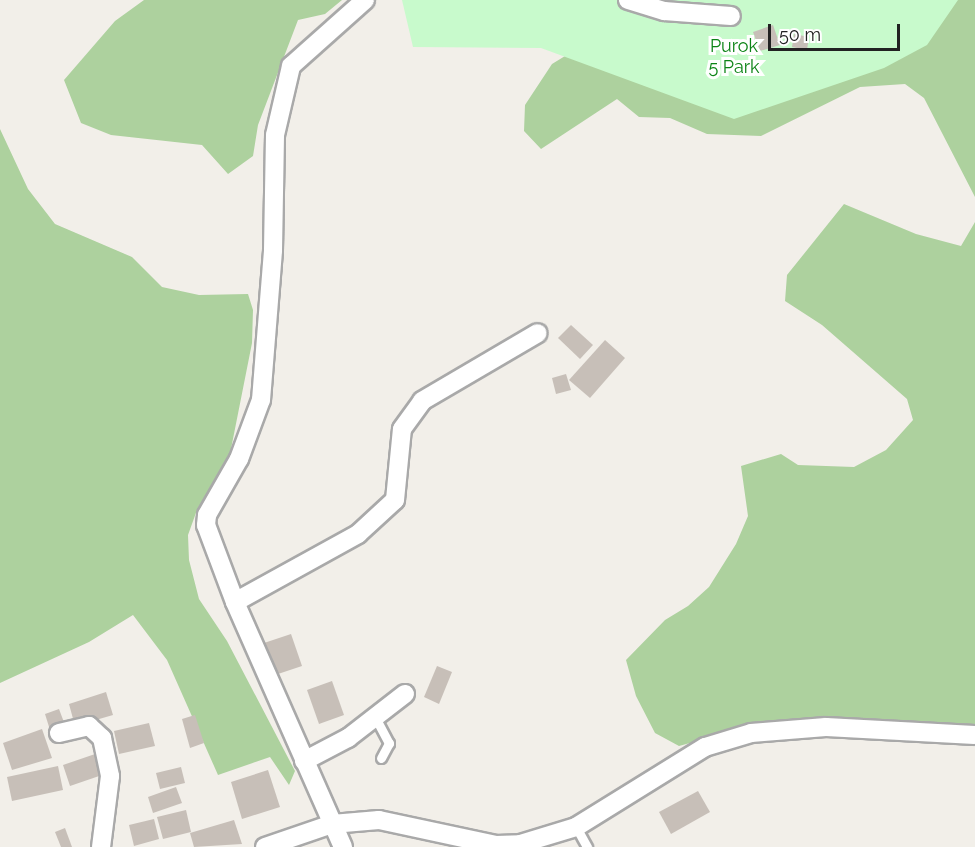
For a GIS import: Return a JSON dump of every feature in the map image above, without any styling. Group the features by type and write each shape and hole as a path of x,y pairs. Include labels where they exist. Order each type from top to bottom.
{"street":[{"path":"343,847 235,602 206,525 207,515 239,459 261,400 273,250 275,135 291,66 365,0"},
{"path":"628,0 664,11 731,16"},
{"path":"235,602 358,534 395,500 402,429 422,401 538,333"},
{"path":"304,761 348,738 405,694"},
{"path":"58,733 89,726 102,738 110,776 101,847"},
{"path":"266,847 332,824 399,823 496,845 520,844 576,827 705,747 751,733 826,727 975,735"}],"lane":[{"path":"375,717 389,743 381,758"},
{"path":"576,827 587,847"}],"green space":[{"path":"144,0 342,0 325,14 298,20 258,125 253,156 228,174 202,145 111,135 81,123 64,80 115,21"},
{"name":"Purok 5 Park","path":"402,0 958,0 927,45 884,68 734,119 541,48 413,47"},
{"path":"779,0 975,0 975,197 924,98 905,84 860,87 761,136 707,134 670,118 639,117 617,99 541,149 524,131 525,105 552,64 583,45"},
{"path":"0,129 28,189 55,224 132,257 162,287 199,295 248,294 253,310 252,343 230,454 197,510 188,535 189,560 199,599 227,641 295,771 289,785 270,757 218,775 167,660 133,615 89,642 0,683"},
{"path":"844,204 916,234 961,246 975,222 975,726 884,722 719,735 679,746 655,733 636,696 626,660 665,620 688,606 709,587 736,544 748,516 741,466 781,454 798,465 854,467 886,450 913,420 907,399 822,325 785,301 787,275"}],"building":[{"path":"773,25 780,45 760,51 753,32"},
{"path":"794,34 809,37 807,50 792,47"},
{"path":"571,325 593,345 580,359 558,338"},
{"path":"605,340 625,358 590,398 569,380"},
{"path":"566,374 571,390 556,394 552,378"},
{"path":"291,634 302,666 272,676 261,644"},
{"path":"437,666 452,672 439,704 424,697"},
{"path":"332,681 344,715 319,724 307,690"},
{"path":"106,692 113,715 75,726 69,704"},
{"path":"59,709 65,725 50,730 45,714"},
{"path":"195,715 204,743 190,748 182,719"},
{"path":"149,723 155,746 119,754 114,731"},
{"path":"42,729 52,758 12,770 3,743"},
{"path":"98,753 105,774 70,786 63,765"},
{"path":"58,766 63,790 12,801 7,777"},
{"path":"181,767 185,783 160,789 156,773"},
{"path":"268,770 280,807 242,819 231,782"},
{"path":"176,787 182,803 153,813 148,797"},
{"path":"698,791 710,812 671,834 659,812"},
{"path":"186,810 191,832 163,839 157,817"},
{"path":"154,819 159,839 134,846 129,825"},
{"path":"234,820 242,844 194,847 190,833"},
{"path":"65,828 72,847 61,847 55,832"}]}
